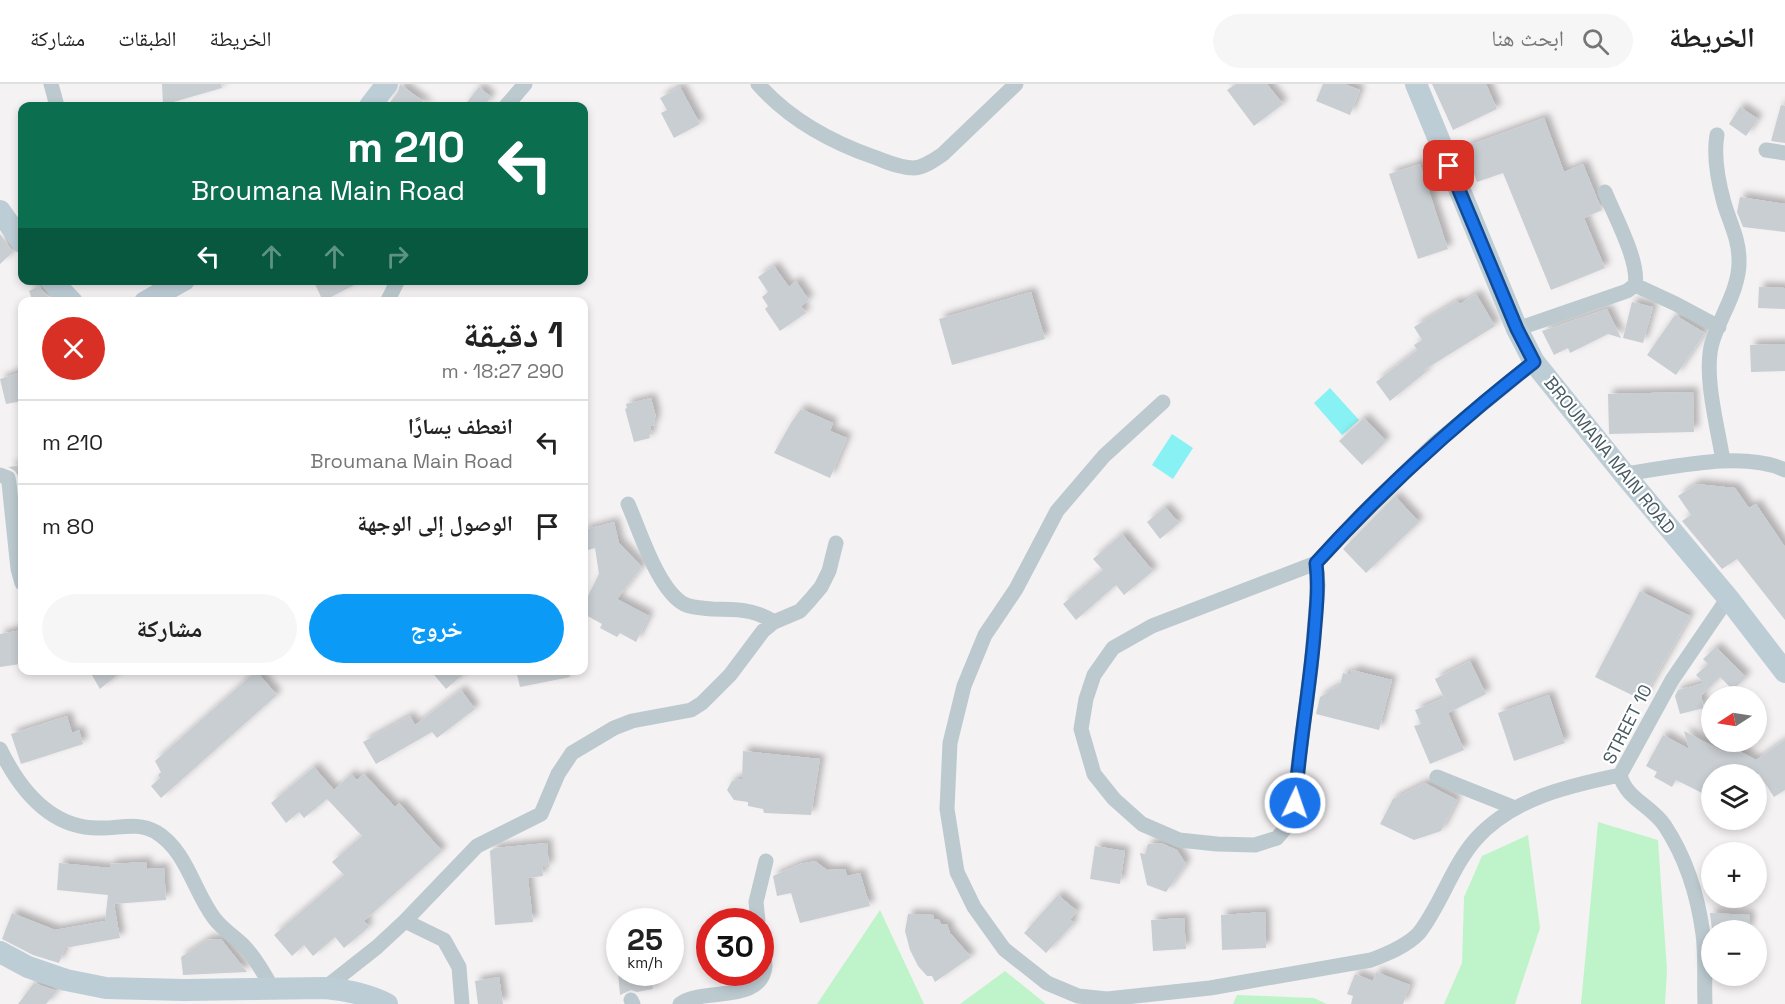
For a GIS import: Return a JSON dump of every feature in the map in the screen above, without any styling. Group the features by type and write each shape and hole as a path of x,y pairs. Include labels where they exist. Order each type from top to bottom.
{"street":[{"path":"51,84 56,102"},
{"path":"373,102 387,84"},
{"path":"509,102 525,84"},
{"path":"758,84 793,115 828,139 900,167 917,168 932,162 943,154 1016,84"},
{"name":"BROUMANA MAIN ROAD","path":"1416,84 1517,329 1534,362 1728,598 1785,672"},
{"path":"1717,135 1715,157 1720,185 1738,240 1739,263 1735,286 1709,358 1709,374 1723,461"},
{"path":"1766,150 1785,153"},
{"path":"1517,329 1627,291 1635,285 1637,276 1634,263 1605,192"},
{"path":"0,211 18,236"},
{"path":"56,285 67,297"},
{"path":"153,297 171,285"},
{"path":"1635,285 1719,327"},
{"path":"1316,563 1318,585 1311,668 1295,803 1288,825 1277,838 1255,845 1179,840 1142,824 1114,799 1094,774 1081,729 1086,699 1094,675 1113,648 1152,626 1316,563 1359,517 1434,444 1534,362"},
{"path":"1163,402 1104,456 1057,511 1016,589 985,634 964,686 950,743 947,809 957,872 974,907 1004,949 1047,983 1078,996 1107,999 1210,988 1371,960 1393,952 1418,934 1477,838 1515,808 1545,794 1620,775"},
{"path":"1624,474 1723,461 1755,461 1785,470"},
{"path":"0,475 8,478 18,569"},
{"path":"628,504 658,572 671,594 685,605 744,610 764,615 774,622"},
{"path":"325,988 377,947 405,921 477,846 541,814 558,774 572,753 614,728 632,721 691,710 702,703 730,675 763,631 774,622 800,611 821,587 829,571 836,543"},
{"name":"STREET 10","path":"1705,1004 1703,936 1687,869 1678,846 1663,823 1629,793 1622,784 1620,775 1672,680 1728,598"},
{"path":"0,749 11,772 34,801 49,813 66,822 84,827 103,828 129,824 154,831 175,846 215,920 245,947 259,964 272,988"},
{"path":"1437,777 1515,808"},
{"path":"757,908 766,861"},
{"path":"405,921 444,940 459,966 462,1004"},
{"path":"0,952 28,967 66,980 106,988 184,990 325,988 363,994 387,1004"},
{"path":"680,1004 687,999 697,997 742,993 753,986"}],"green space":[{"path":"1598,822 1658,840 1667,970 1665,1004 1581,1004"},
{"path":"1528,835 1540,928 1515,1004 1444,1004 1462,963 1464,897 1482,856"},
{"path":"880,910 924,1004 817,1004"},
{"path":"1005,971 1046,1004 960,1004"},
{"path":"1237,995 1314,998 1327,1004 1233,1004"}],"water":[{"path":"1330,388 1359,420 1342,435 1314,403"},
{"path":"1172,434 1193,448 1173,479 1152,465"}],"building":[{"path":"162,84 221,84 222,88 173,102 163,102"},
{"path":"400,84 424,102 390,102 398,92"},
{"path":"1236,84 1267,84 1283,104 1254,126 1227,90"},
{"path":"1323,84 1345,84 1360,90 1350,115 1316,101"},
{"path":"1432,84 1486,84 1497,109 1453,130"},
{"path":"479,87 491,97 487,102 467,102"},
{"path":"680,87 700,124 674,138 661,113 667,110 660,98"},
{"path":"1781,105 1785,106 1785,143 1771,141"},
{"path":"1740,107 1758,119 1746,136 1729,124"},
{"path":"1544,118 1564,172 1583,164 1602,210 1584,218 1605,268 1551,290 1503,173 1477,182 1464,147"},
{"path":"1420,164 1448,249 1418,259 1389,174"},
{"path":"1740,197 1785,204 1785,232 1743,227 1737,212"},
{"path":"0,234 13,252 0,264"},
{"path":"774,266 789,287 796,281 809,300 801,306 806,313 780,331 765,309 768,306 762,297 768,292 758,277"},
{"path":"315,285 354,285 331,297 321,297"},
{"path":"39,286 48,297 31,297 29,291"},
{"path":"1759,287 1785,288 1785,309 1758,308"},
{"path":"1031,292 1045,339 952,365 939,319"},
{"path":"1476,294 1495,326 1424,370 1426,372 1390,401 1376,382 1417,350 1414,345 1422,340 1414,327 1457,301 1460,304"},
{"path":"1632,302 1653,307 1643,343 1623,338"},
{"path":"1607,309 1621,338 1608,334 1570,353 1568,348 1554,355 1542,331"},
{"path":"1675,315 1705,333 1676,375 1647,355"},
{"path":"1785,344 1785,371 1751,372 1750,345"},
{"path":"18,373 18,402 6,404 0,379"},
{"path":"1693,392 1694,432 1609,434 1608,394"},
{"path":"651,398 656,417 654,418 655,425 650,426 652,434 649,435 650,438 634,442 625,409 626,404"},
{"path":"801,409 833,423 830,431 847,438 830,478 774,453"},
{"path":"1364,418 1386,441 1362,465 1339,441"},
{"path":"18,466 18,476 15,471 8,467"},
{"path":"1696,484 1735,488 1749,508 1756,504 1785,547 1785,620 1737,559 1722,569 1682,521 1691,515 1678,496"},
{"path":"1395,496 1419,522 1366,573 1343,549"},
{"path":"1165,507 1179,523 1160,539 1147,522"},
{"path":"614,522 619,543 642,567 617,599 649,616 636,642 620,633 617,637 600,628 602,624 588,616 588,596 599,574 595,548 588,550 588,529"},
{"path":"1122,534 1153,571 1124,595 1116,585 1076,620 1063,604 1103,570 1093,559"},
{"path":"1640,591 1690,616 1642,700 1595,677"},
{"path":"18,631 18,664 0,667 0,634"},
{"path":"1716,647 1746,677 1737,686 1729,686 1720,677 1711,686 1701,686 1701,709 1680,714 1675,696 1678,690 1704,683 1696,675 1708,664 1703,659"},
{"path":"1470,661 1486,694 1448,713 1464,750 1430,764 1414,726 1421,724 1415,710 1444,698 1435,679"},
{"path":"1352,670 1392,680 1379,730 1316,714 1320,697 1340,685 1343,673 1351,675"},
{"path":"92,675 117,675 100,689"},
{"path":"252,675 260,675 277,695 161,798 151,786 160,778 158,775 161,772 155,761"},
{"path":"434,675 462,675 446,689"},
{"path":"517,675 570,675 570,677 520,687"},
{"path":"461,690 475,709 437,738 432,732 376,764 363,742 410,716 415,725"},
{"path":"1549,695 1565,743 1514,761 1498,713"},
{"path":"67,716 72,733 79,730 83,744 21,764 11,734"},
{"path":"1684,731 1701,740 1701,752 1741,752 1756,760 1785,740 1785,790 1774,797 1767,786 1767,764 1701,764 1701,792 1676,780 1672,787 1654,777 1657,772 1646,766 1663,735 1689,749"},
{"path":"743,751 820,759 811,815 764,813 763,809 748,806 748,802 734,800 727,790 732,781 742,779"},
{"path":"314,767 334,790 351,774 357,780 364,774 395,807 399,803 442,851 364,921 369,927 344,948 335,937 313,956 304,945 292,956 274,935 344,875 332,862 362,836 327,799 304,818 299,812 286,823 271,803"},
{"path":"1425,783 1457,800 1441,831 1414,840 1380,824 1393,799"},
{"path":"547,843 549,867 542,867 543,876 528,878 533,922 495,925 490,851 495,848"},
{"path":"1161,843 1177,850 1186,864 1166,892 1147,885 1140,853 1145,854 1148,844"},
{"path":"1095,846 1125,851 1120,884 1090,879"},
{"path":"815,861 827,870 845,869 847,876 860,873 870,906 800,923 791,893 777,896 773,876 800,864"},
{"path":"147,862 147,869 164,868 166,900 114,904 120,938 65,948 59,963 33,955 2,939 12,913 55,930 105,921 108,895 57,890 59,863 110,868 110,864"},
{"path":"1058,895 1077,911 1070,920 1074,923 1046,953 1024,933"},
{"path":"1265,912 1266,948 1222,950 1221,915"},
{"path":"1710,913 1750,915 1750,920 1711,920"},
{"path":"908,914 933,915 934,919 939,920 941,924 947,924 950,933 971,957 935,982 932,976 927,976 918,966 910,950 905,931"},
{"path":"1184,918 1186,949 1153,951 1151,920"},
{"path":"221,939 247,972 183,975 181,957 207,940"},
{"path":"1376,972 1410,985 1403,1004 1351,1004 1353,996 1347,994 1355,974 1373,981"},
{"path":"499,977 503,1004 478,1004 475,981"},
{"path":"34,983 57,991 46,1004 18,1004"},
{"path":"619,986 653,986 653,989 637,992 631,990 620,995"}],"route":[{"path":"1295,803 1317,611 1316,563 1359,517 1434,444 1497,390 1534,362 1517,329 1449,166"}]}
